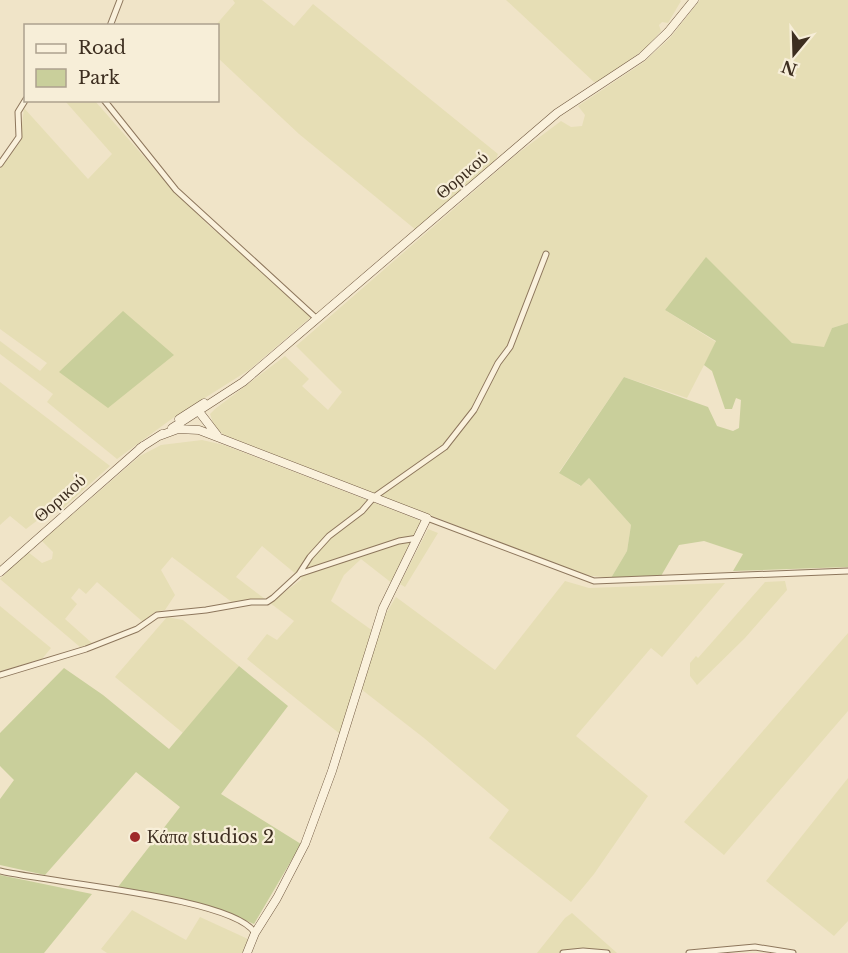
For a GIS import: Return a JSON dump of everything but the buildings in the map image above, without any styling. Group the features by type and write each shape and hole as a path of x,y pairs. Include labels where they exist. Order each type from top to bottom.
{"main road":[{"name":"Θορικού","path":"0,572 140,448 249,376 317,320 557,113 650,50 694,0"},
{"name":"Θορικού","path":"140,448 195,411"},
{"path":"195,411 224,439"},
{"path":"195,411 200,428 208,434"},
{"path":"159,436 189,429 208,434 427,518 383,608 332,771 305,844 277,898 255,933 247,953"}],"street":[{"path":"111,24 120,0"},
{"path":"0,164 19,137 18,112 24,102"},
{"path":"106,102 177,190 317,320"},
{"path":"0,675 86,650 137,629 157,615 251,602 267,602 299,574 328,536 362,511 374,497 445,447 474,410 498,363 510,347 546,255"},
{"path":"427,518 594,581 848,571"},
{"path":"299,574 390,543 418,538"},
{"path":"0,871 64,884 186,901 242,921 251,926 255,933"},
{"path":"689,953 755,948 793,953"},
{"path":"563,953 583,951 607,953"}],"shaded area":[{"path":"233,0 262,0 294,26 313,4 498,154 496,160 416,230 299,134 219,59 219,24 217,24 235,3"},
{"path":"506,0 681,1 668,23 662,22 659,25 661,31 646,48 599,82 594,82"},
{"path":"700,0 848,0 848,323 832,328 824,348 792,343 706,258 665,310 716,342 687,398 624,377 559,472 580,486 589,478 631,525 627,551 611,578 584,575 224,435 214,426 210,414 215,409 285,356 309,379 302,386 328,410 342,392 296,346 517,154 561,121 571,127 582,126 585,115 578,106 644,62 670,38"},
{"path":"66,102 96,102 167,183 208,225 257,266 311,317 249,370 173,418 117,459 47,402 53,394 0,354 0,341 40,371 47,363 0,329 0,169 20,142 24,108 88,179 112,154"},
{"path":"0,382 110,466 61,510 56,506 26,529 10,516 0,525"},
{"path":"202,440 224,445 419,520 421,524 393,584 361,559 344,575 331,601 373,631 340,734 247,659 267,634 277,640 294,621 270,603 302,579 262,546 236,577 265,599 233,603 172,557 161,570 175,595 165,610 155,612 143,622 97,582 86,594 79,588 71,598 77,604 65,619 93,644 80,647 0,579 28,552 42,563 52,559 53,552 42,541 140,456 161,445"},
{"path":"428,529 438,533 405,587 400,584"},
{"path":"565,581 589,588 725,583 662,657 651,648 576,736 648,796 594,874 571,902 489,838 509,810 424,738 361,689 385,615 396,597 495,670"},
{"path":"785,581 787,590 745,638 697,685 690,676 690,663 696,656 698,658 765,582"},
{"path":"0,606 51,648 42,659 0,671"},
{"path":"167,617 183,620 239,666 183,733 115,677"},
{"path":"848,633 848,711 724,855 684,822"},
{"path":"848,778 848,921 834,936 766,881"},
{"path":"132,910 186,940 200,917 248,939 242,953 107,953 101,949"},
{"path":"572,913 617,953 537,953 565,918"}],"green space":[{"path":"706,257 792,343 824,347 832,328 848,323 848,567 733,571 743,554 704,541 679,545 661,576 611,578 627,551 631,525 589,478 581,486 559,473 624,377 708,407 717,426 733,431 739,428 741,400 736,398 732,409 725,409 712,371 704,365 716,341 665,310"},
{"path":"123,311 174,355 108,408 59,372"},
{"path":"239,666 288,706 221,794 301,844 254,924 188,901 118,887 180,807 136,772 45,875 0,865 0,799 14,780 0,766 0,733 64,668 103,695 169,749"},
{"path":"0,875 92,894 44,953 0,953"}],"place":[{"name":"Κάπα studios 2","path":"135,837"}]}
